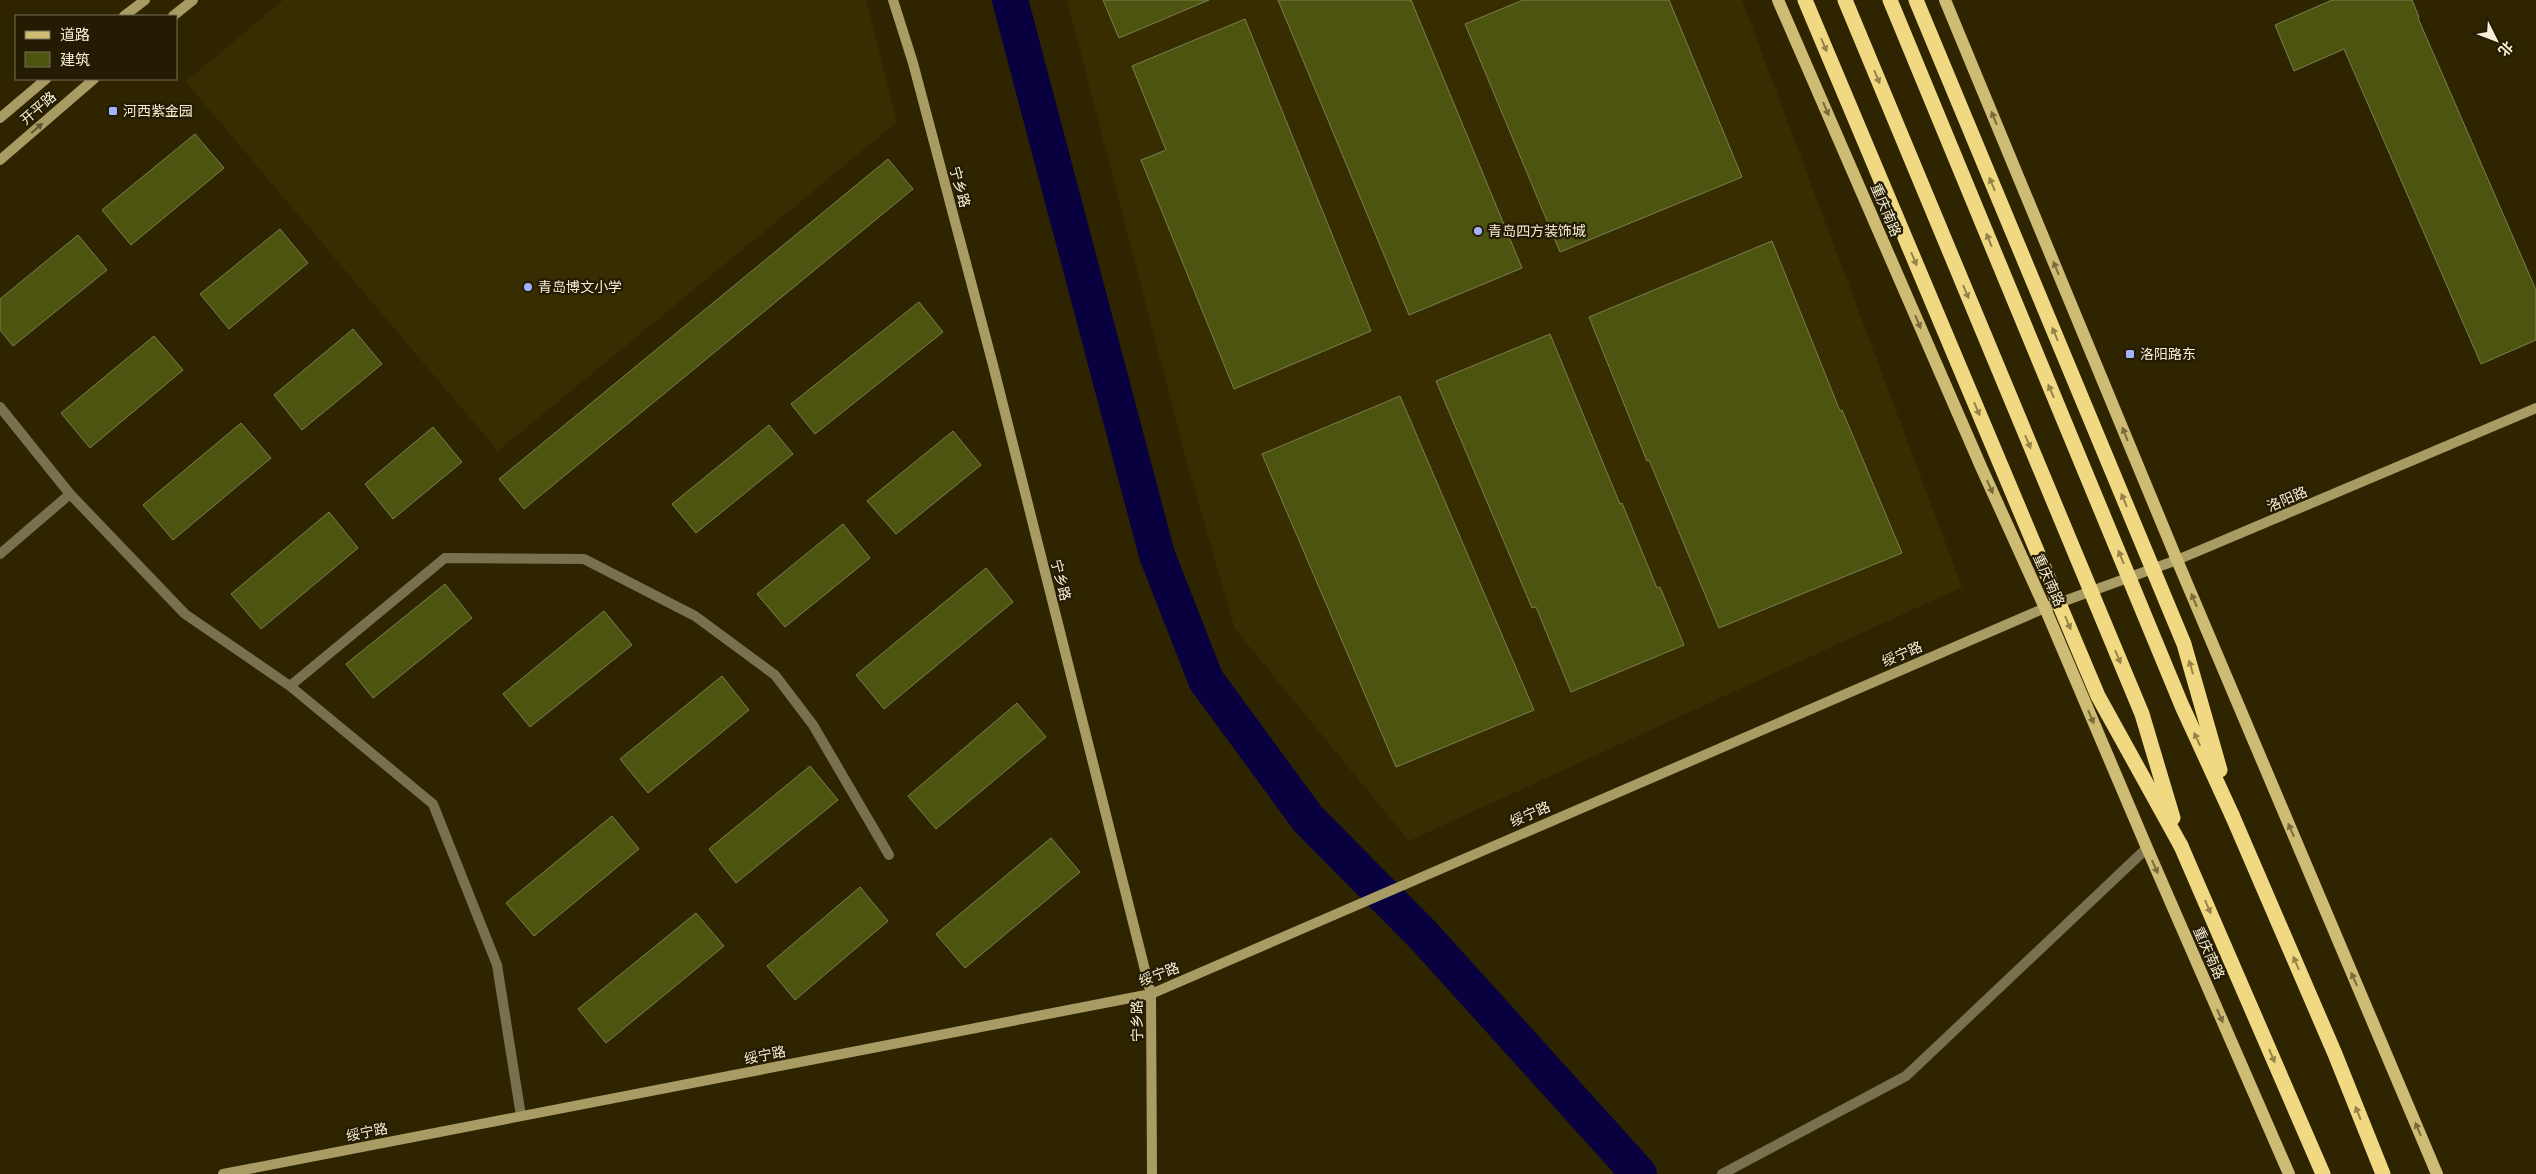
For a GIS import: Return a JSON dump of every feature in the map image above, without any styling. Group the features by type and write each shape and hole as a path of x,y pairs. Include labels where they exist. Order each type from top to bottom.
{"highway":[{"path":"1806,0 2098,696 2182,846 2323,1174"},
{"path":"1845,0 2142,714 2182,846"},
{"path":"1890,0 2182,706 2232,815 2335,1054 2383,1174"},
{"path":"1916,0 2184,644 2232,815"},
{"path":"2290,1098 2311,1174"}],"main road":[{"name":"重庆南路","path":"1778,0 1978,460 2045,608 2289,1174"},
{"path":"1945,0 2177,560 2437,1174"}],"street":[{"path":"125,15 145,0"},
{"path":"174,15 193,0"},
{"name":"宁乡路","path":"893,0 914,63 993,365 1151,994 1152,1174"},
{"name":"开平路","path":"0,118 45,80"},
{"name":"开平路","path":"0,160 93,80"},
{"path":"0,407 70,494 185,614 290,686 433,804 497,966 521,1116"},
{"name":"洛阳路","path":"2045,608 2177,560 2536,408"},
{"path":"0,554 70,494"},
{"path":"290,686 445,558 584,559 695,616 775,675 813,726 889,854"},
{"name":"绥宁路","path":"223,1174 1151,994 1452,862 2045,608"},
{"path":"1722,1174 1906,1076 2147,848"}],"shaded area":[{"name":"青岛博文小学","path":"283,0 866,0 897,122 498,451 186,82"},
{"name":"青岛四方装饰城","path":"1067,0 1742,0 1962,587 1409,841 1235,629 1187,463"}],"building":[{"path":"1103,0 1209,0 1119,38"},
{"path":"1278,0 1411,0 1522,268 1409,315"},
{"path":"1523,0 1669,0 1742,177 1560,252 1465,24"},
{"path":"2332,0 2412,0 2418,18 2536,290 2536,340 2481,364 2344,49 2294,71 2275,25"},
{"path":"1245,19 1371,331 1234,389 1141,160 1166,150 1132,66"},
{"path":"195,134 224,168 131,245 102,210"},
{"path":"888,159 913,189 524,509 499,479"},
{"path":"280,229 308,263 229,329 200,294"},
{"path":"78,235 107,270 13,346 0,330 0,299"},
{"path":"1772,241 1840,411 1842,410 1902,553 1719,628 1649,460 1647,461 1589,317"},
{"path":"919,302 943,332 815,434 791,404"},
{"path":"353,329 382,364 302,430 274,395"},
{"path":"1550,334 1620,504 1622,503 1657,588 1660,587 1684,645 1571,692 1536,607 1532,608 1436,381"},
{"path":"154,336 183,370 90,448 61,413"},
{"path":"1400,396 1534,710 1396,767 1262,454"},
{"path":"241,423 271,458 173,540 143,505"},
{"path":"769,425 793,454 696,533 672,504"},
{"path":"433,427 462,462 393,519 365,484"},
{"path":"953,431 981,465 896,534 867,501"},
{"path":"329,512 358,548 261,629 231,594"},
{"path":"843,524 870,558 785,627 757,594"},
{"path":"986,568 1013,602 884,709 856,675"},
{"path":"445,584 472,618 373,698 346,664"},
{"path":"604,611 632,645 530,727 503,694"},
{"path":"722,676 749,710 648,793 620,759"},
{"path":"1017,703 1046,737 936,829 908,796"},
{"path":"810,766 838,800 736,883 709,849"},
{"path":"612,816 639,849 534,936 506,903"},
{"path":"1051,838 1080,872 965,968 936,934"},
{"path":"860,887 888,921 795,1000 767,966"},
{"path":"696,913 724,946 606,1043 578,1009"}],"waterway":[{"path":"1010,0 1157,555 1206,680 1308,819 1423,935 1639,1174"}],"place":[{"name":"河西紫金园","path":"113,111"},
{"name":"青岛四方装饰城","path":"1478,231"},
{"name":"青岛博文小学","path":"528,287"},
{"name":"洛阳路东","path":"2130,354"}]}
